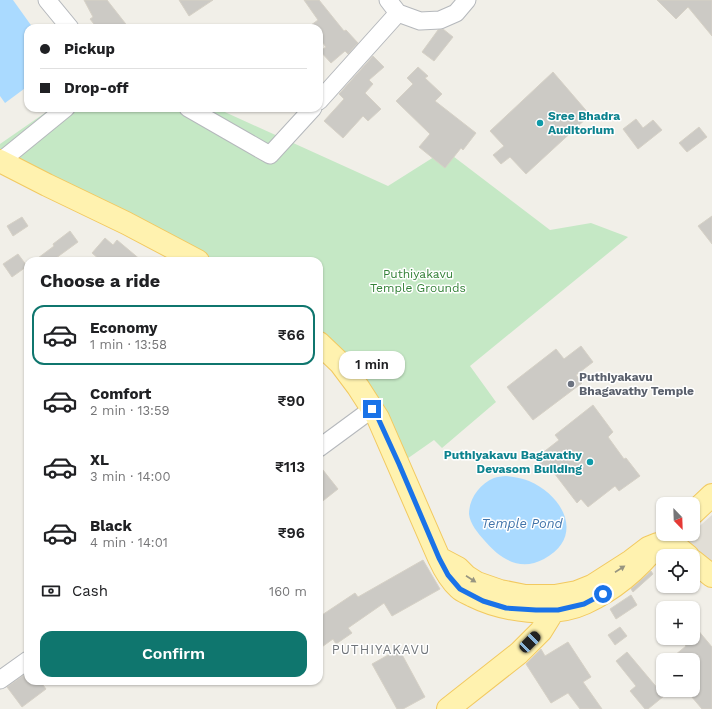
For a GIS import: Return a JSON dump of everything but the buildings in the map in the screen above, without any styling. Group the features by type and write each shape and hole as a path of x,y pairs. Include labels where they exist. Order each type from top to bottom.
{"main road":[{"path":"1,161 126,223 190,257"},
{"path":"323,347 340,363 378,418 439,558 458,568 466,576 477,583 500,591 555,603"},
{"path":"700,507 712,496"},
{"path":"448,709 519,653 541,631 555,603 592,586 660,541"},
{"path":"667,541 678,549"},
{"path":"700,566 712,576"}],"street":[{"path":"47,0 67,24"},
{"path":"323,96 393,6 420,21 440,20 456,13 467,0"},
{"path":"1,161 61,112"},
{"path":"195,112 270,155 308,112"},
{"path":"323,445 372,409"},
{"path":"0,680 24,663"}],"shaded area":[{"path":"712,515 712,565 700,555 700,549 693,549 683,541 700,541 700,526"}],"green space":[{"name":"Puthiyakavu Temple Grounds","path":"46,112 225,112 388,186 445,150 550,230 591,223 628,237 470,366 496,402 442,448 434,440 404,461 323,341 323,257 202,257 131,219 0,154 0,144"}],"water":[{"path":"0,0 13,0 30,24 24,24 24,89 5,103 0,96"},
{"name":"Temple Pond","path":"506,476 529,481 541,488 552,496 560,506 565,517 566,529 564,540 557,550 535,563 519,564 504,558 490,547 475,528 470,518 469,514 471,502 476,492 484,484 494,478"}],"place":[{"name":"Sree Bhadra Auditorium","path":"540,123"},
{"name":"Puthiyakavu Bhagavathy Temple","path":"571,384"},
{"name":"Puthiyakavu Bagavathy Devasom Building","path":"590,462"}],"district":[{"name":"PUTHIYAKAVU","path":"381,649"}],"route":[{"path":"372,409 378,418 399,464 439,558 448,575 460,589 483,601 506,608 536,610 558,610 584,604 603,594"}]}
